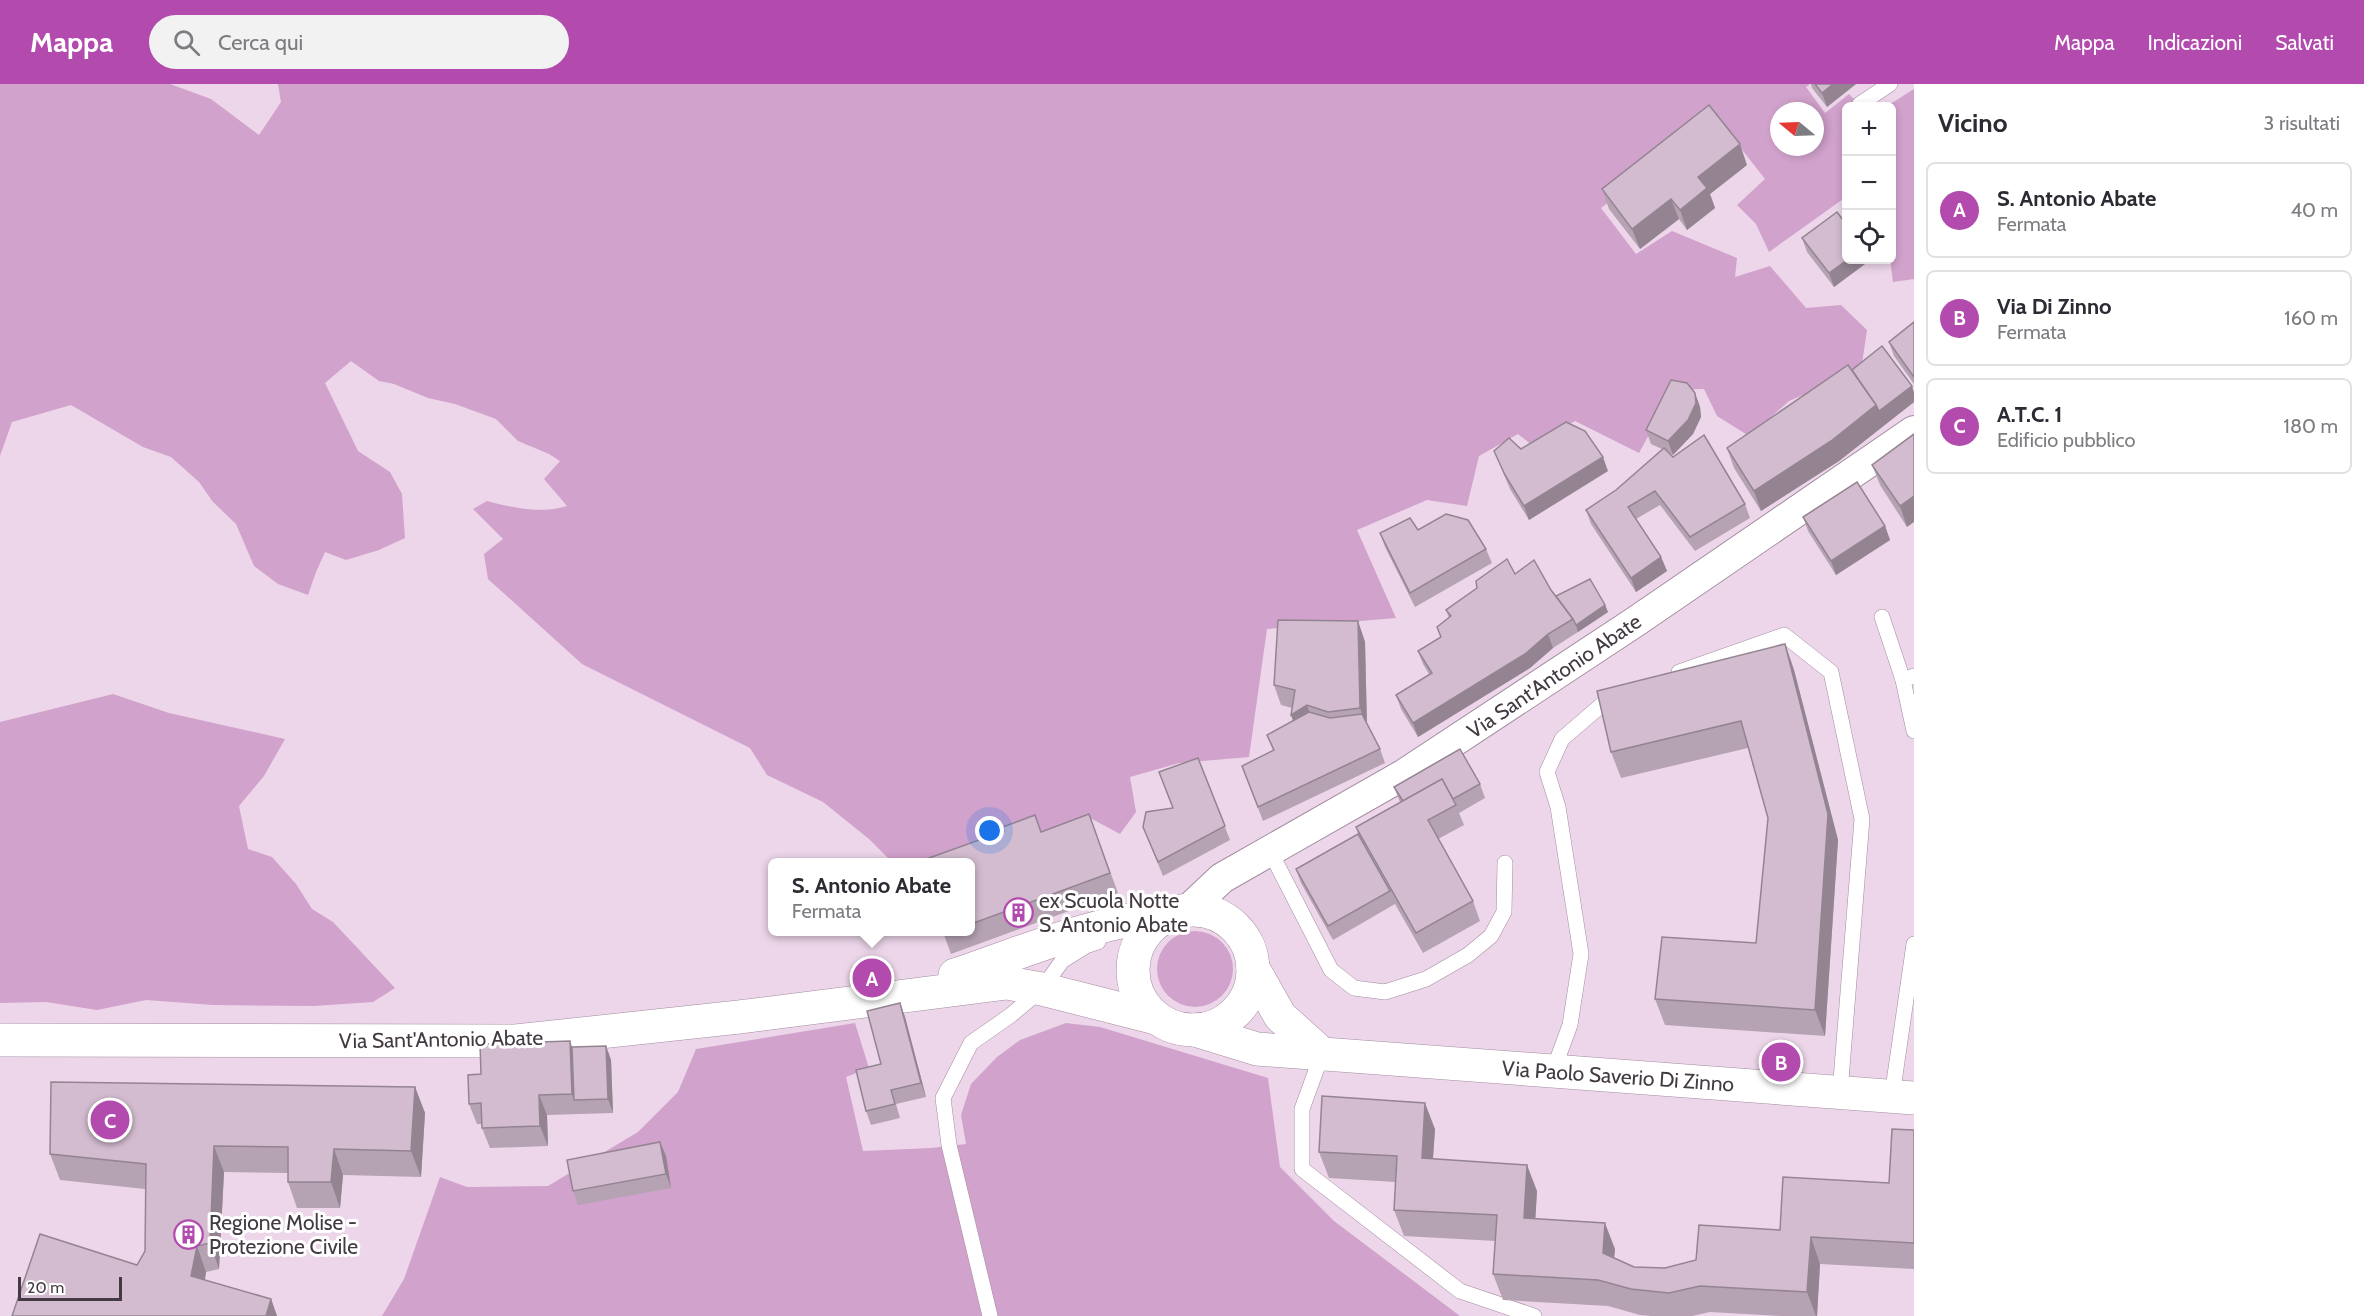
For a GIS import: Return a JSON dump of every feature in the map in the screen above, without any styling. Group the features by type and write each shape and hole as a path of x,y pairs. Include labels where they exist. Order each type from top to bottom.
{"street":[{"name":"Via Sant'Antonio Abate","path":"879,1000 1087,931 1136,918 1168,917 1221,878 1404,775 1635,622 1914,431"},
{"path":"1253,968 1249,991 1237,1011 1218,1025 1195,1030 1174,1028 1156,1018 1140,999 1132,975 1136,950 1168,917 1208,911 1226,919 1240,932 1249,949 1253,968 1280,1016 1322,1054"},
{"name":"Via Sant'Antonio Abate","path":"0,1040 516,1041 879,1000 1007,983 1042,989 1156,1018"},
{"name":"Via Paolo Saverio Di Zinno","path":"1195,1030 1257,1049 1903,1097"}],"lane":[{"path":"1863,102 1890,84"},
{"path":"1882,617 1909,678 1914,731"},
{"path":"1666,677 1784,635 1831,672 1862,819 1839,1092"},
{"path":"1553,1071 1570,1025 1581,954 1558,807 1547,772 1562,739 1612,696 1633,689"},
{"path":"1270,851 1331,970 1354,988 1385,992 1426,979 1468,955 1491,936 1504,912 1505,863"},
{"path":"990,1316 949,1145 943,1098 971,1043 1011,1016 1042,989 1062,961 1086,946 1168,917"},
{"path":"1903,1097 1914,944"},
{"path":"1322,1054 1302,1109 1302,1169 1460,1291 1534,1316"}],"shaded area":[{"path":"0,84 170,84 211,99 259,135 281,102 278,84 1810,84 1806,87 1817,102 1770,102 1770,156 1824,156 1824,112 1849,94 1856,102 1842,102 1842,200 1769,252 1756,224 1737,205 1765,179 1718,119 1601,208 1636,254 1672,231 1737,258 1735,277 1770,266 1806,308 1841,305 1867,330 1862,364 1831,383 1789,401 1749,436 1717,416 1704,389 1673,390 1639,453 1575,421 1532,445 1518,434 1479,456 1467,506 1427,500 1357,530 1396,618 1267,629 1249,757 1179,763 1130,777 1136,812 1120,834 1092,819 1059,833 956,858 888,858 869,839 823,802 767,775 750,748 582,664 488,579 484,554 503,539 473,509 487,501 537,510 567,506 544,479 560,461 518,441 496,419 379,381 351,361 325,383 358,451 390,472 402,494 405,538 379,550 346,560 325,552 308,595 278,584 254,566 236,524 213,502 199,482 171,457 143,447 71,405 12,422 0,456"},
{"path":"1914,89 1914,279 1893,282 1891,264 1896,264 1896,102 1893,102"},
{"path":"113,694 169,713 285,739 264,776 239,806 248,849 272,857 296,884 312,909 333,922 395,988 373,1002 314,1006 213,1005 146,1000 97,1010 46,1002 0,1003 0,722"},
{"path":"1188,931 1202,931 1216,937 1227,948 1233,962 1230,984 1222,996 1202,1007 1188,1007 1174,1001 1163,990 1157,976 1157,962 1163,948 1174,937"},
{"path":"855,1023 869,1068 846,1077 863,1151 966,1144 961,1115 971,1084 997,1057 1020,1040 1066,1023 1100,1027 1268,1078 1280,1167 1334,1221 1460,1316 382,1316 404,1279 440,1177 467,1187 548,1186 638,1132 678,1092 696,1049"}],"building":[{"path":"1815,84 1833,84 1822,93"},
{"path":"1709,105 1740,144 1698,177 1707,188 1680,210 1671,199 1632,229 1602,189"},
{"path":"1837,212 1842,219 1842,264 1829,273 1802,238"},
{"path":"1914,322 1914,377 1889,342"},
{"path":"1882,346 1912,386 1879,411 1852,370"},
{"path":"1848,365 1876,405 1831,441 1754,491 1727,448"},
{"path":"1671,380 1687,383 1695,393 1696,403 1688,420 1668,441 1646,430"},
{"path":"1566,422 1585,431 1603,457 1524,506 1505,475 1494,451 1509,438 1521,449"},
{"path":"1914,434 1914,496 1900,506 1872,465"},
{"path":"1704,435 1745,504 1690,537 1655,491 1628,507 1661,557 1631,578 1586,510 1616,490 1664,448 1673,457"},
{"path":"1857,482 1885,526 1831,561 1803,517"},
{"path":"1446,514 1468,520 1486,549 1410,593 1380,533 1410,518 1418,530"},
{"path":"1507,559 1515,574 1534,560 1551,590 1573,619 1548,634 1525,654 1413,723 1396,695 1432,673 1418,651 1441,637 1437,627 1451,616 1446,610 1477,588 1476,581"},
{"path":"1590,579 1605,605 1576,625 1556,596"},
{"path":"1278,620 1358,621 1360,708 1328,712 1307,705 1291,715 1295,690 1274,685"},
{"path":"1785,644 1828,814 1815,1010 1655,999 1662,937 1756,943 1768,818 1741,721 1611,752 1597,691"},
{"path":"1309,712 1330,718 1362,714 1380,749 1258,807 1242,766 1274,750 1267,735"},
{"path":"1460,749 1480,784 1453,799 1442,779 1403,801 1394,787"},
{"path":"1198,758 1225,826 1158,862 1143,827 1146,812 1173,808 1159,772"},
{"path":"1442,779 1456,805 1428,820 1473,901 1416,933 1356,827"},
{"name":"ex Scuola Notte S. Antonio Abate","path":"1089,814 1110,873 975,923 975,858 929,858 1004,831 1003,827 1035,815 1041,832"},
{"path":"1358,834 1390,891 1328,926 1296,869"},
{"path":"900,1003 921,1083 891,1090 895,1104 866,1111 856,1070 881,1064 867,1011"},
{"path":"570,1041 572,1094 539,1095 540,1126 482,1128 481,1103 469,1104 468,1075 481,1074 480,1044"},
{"path":"606,1046 608,1099 574,1100 572,1047"},
{"name":"Regione Molise - Protezione Civile","path":"51,1082 415,1087 411,1151 334,1149 331,1182 288,1182 288,1147 214,1146 210,1243 197,1246 191,1276 271,1299 266,1316 12,1316 40,1234 137,1265 145,1251 146,1164 50,1154"},
{"path":"1322,1096 1425,1103 1422,1158 1527,1165 1524,1218 1605,1223 1603,1253 1634,1267 1665,1268 1696,1260 1699,1225 1780,1230 1783,1177 1889,1183 1892,1129 1914,1130 1914,1243 1811,1237 1807,1292 1700,1286 1669,1293 1631,1289 1598,1280 1493,1274 1497,1215 1394,1210 1397,1156 1319,1152"},
{"path":"660,1142 666,1174 573,1191 567,1160"}],"place":[{"name":"ex Scuola Notte S. Antonio Abate","path":"1018,912"},
{"name":"S. Antonio Abate","path":"872,978"},
{"name":"Via Di Zinno","path":"1781,1062"},
{"name":"A.T.C. 1","path":"110,1120"},
{"name":"Regione Molise - Protezione Civile","path":"188,1234"}]}
